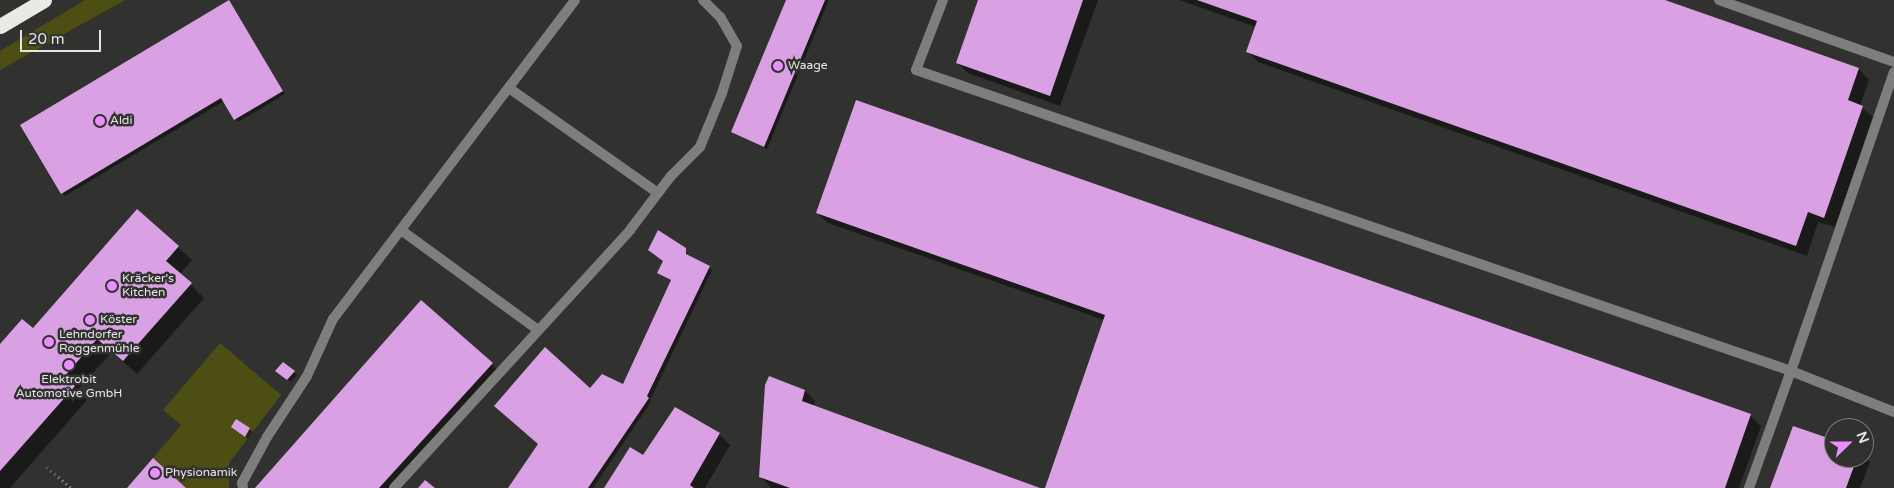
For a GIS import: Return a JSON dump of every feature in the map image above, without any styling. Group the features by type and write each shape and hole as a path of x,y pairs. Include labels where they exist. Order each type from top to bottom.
{"highway":[{"path":"0,26 44,0"}],"lane":[{"path":"243,488 242,483 267,438 307,376 333,319 575,0"},
{"path":"394,488 537,329 630,230 658,193 700,147 722,93 737,46 720,17 703,0"},
{"path":"943,0 916,70 1791,372 1894,412"},
{"path":"1720,0 1894,62"},
{"path":"1749,488 1894,72"},
{"path":"509,88 658,193"},
{"path":"401,230 537,329"}],"path":[{"path":"47,467 71,488"}],"shaded area":[{"path":"85,0 125,0 0,70 0,51"},
{"path":"220,343 281,395 229,463 229,488 186,488 153,458 181,425 163,410"}],"building":[{"path":"229,0 283,91 234,120 221,98 61,194 20,125"},
{"name":"Waage","path":"786,0 825,0 764,147 731,132"},
{"path":"978,0 1083,0 1050,96 956,63"},
{"path":"1197,0 1665,0 1859,68 1848,100 1863,106 1824,218 1808,212 1796,246 1246,52 1257,21"},
{"path":"856,100 1751,414 1725,488 1045,488 1105,315 816,213"},
{"name":"Lehndorfer Roggenmühle","path":"137,209 179,246 166,261 192,283 123,361 97,339 64,377 75,386 0,471 0,344 22,319 33,328"},
{"path":"658,230 686,248 686,254 710,266 647,396 649,398 588,488 508,488 538,444 494,406 545,347 590,388 602,374 623,384 671,280 657,273 663,261 648,250"},
{"path":"421,300 493,363 379,488 255,488"},
{"path":"283,362 295,371 287,380 275,371"},
{"path":"769,376 805,390 802,401 1040,488 790,488 759,477 765,385"},
{"path":"675,407 720,433 690,485 694,488 604,488 630,447 643,455"},
{"path":"236,419 250,428 245,437 231,427"},
{"path":"1793,426 1824,437 1824,468 1853,468 1846,488 1770,488"},
{"name":"Physionamik","path":"153,458 186,488 127,488"},
{"path":"425,480 435,488 418,488"}],"place":[{"name":"Waage","path":"778,66"},
{"name":"Aldi","path":"100,121"},
{"name":"Kräcker's Kitchen","path":"112,286"},
{"name":"Köster","path":"90,320"},
{"name":"Lehndorfer Roggenmühle","path":"49,342"},
{"name":"Elektrobit Automotive GmbH","path":"69,365"},
{"name":"Physionamik","path":"155,473"}]}
